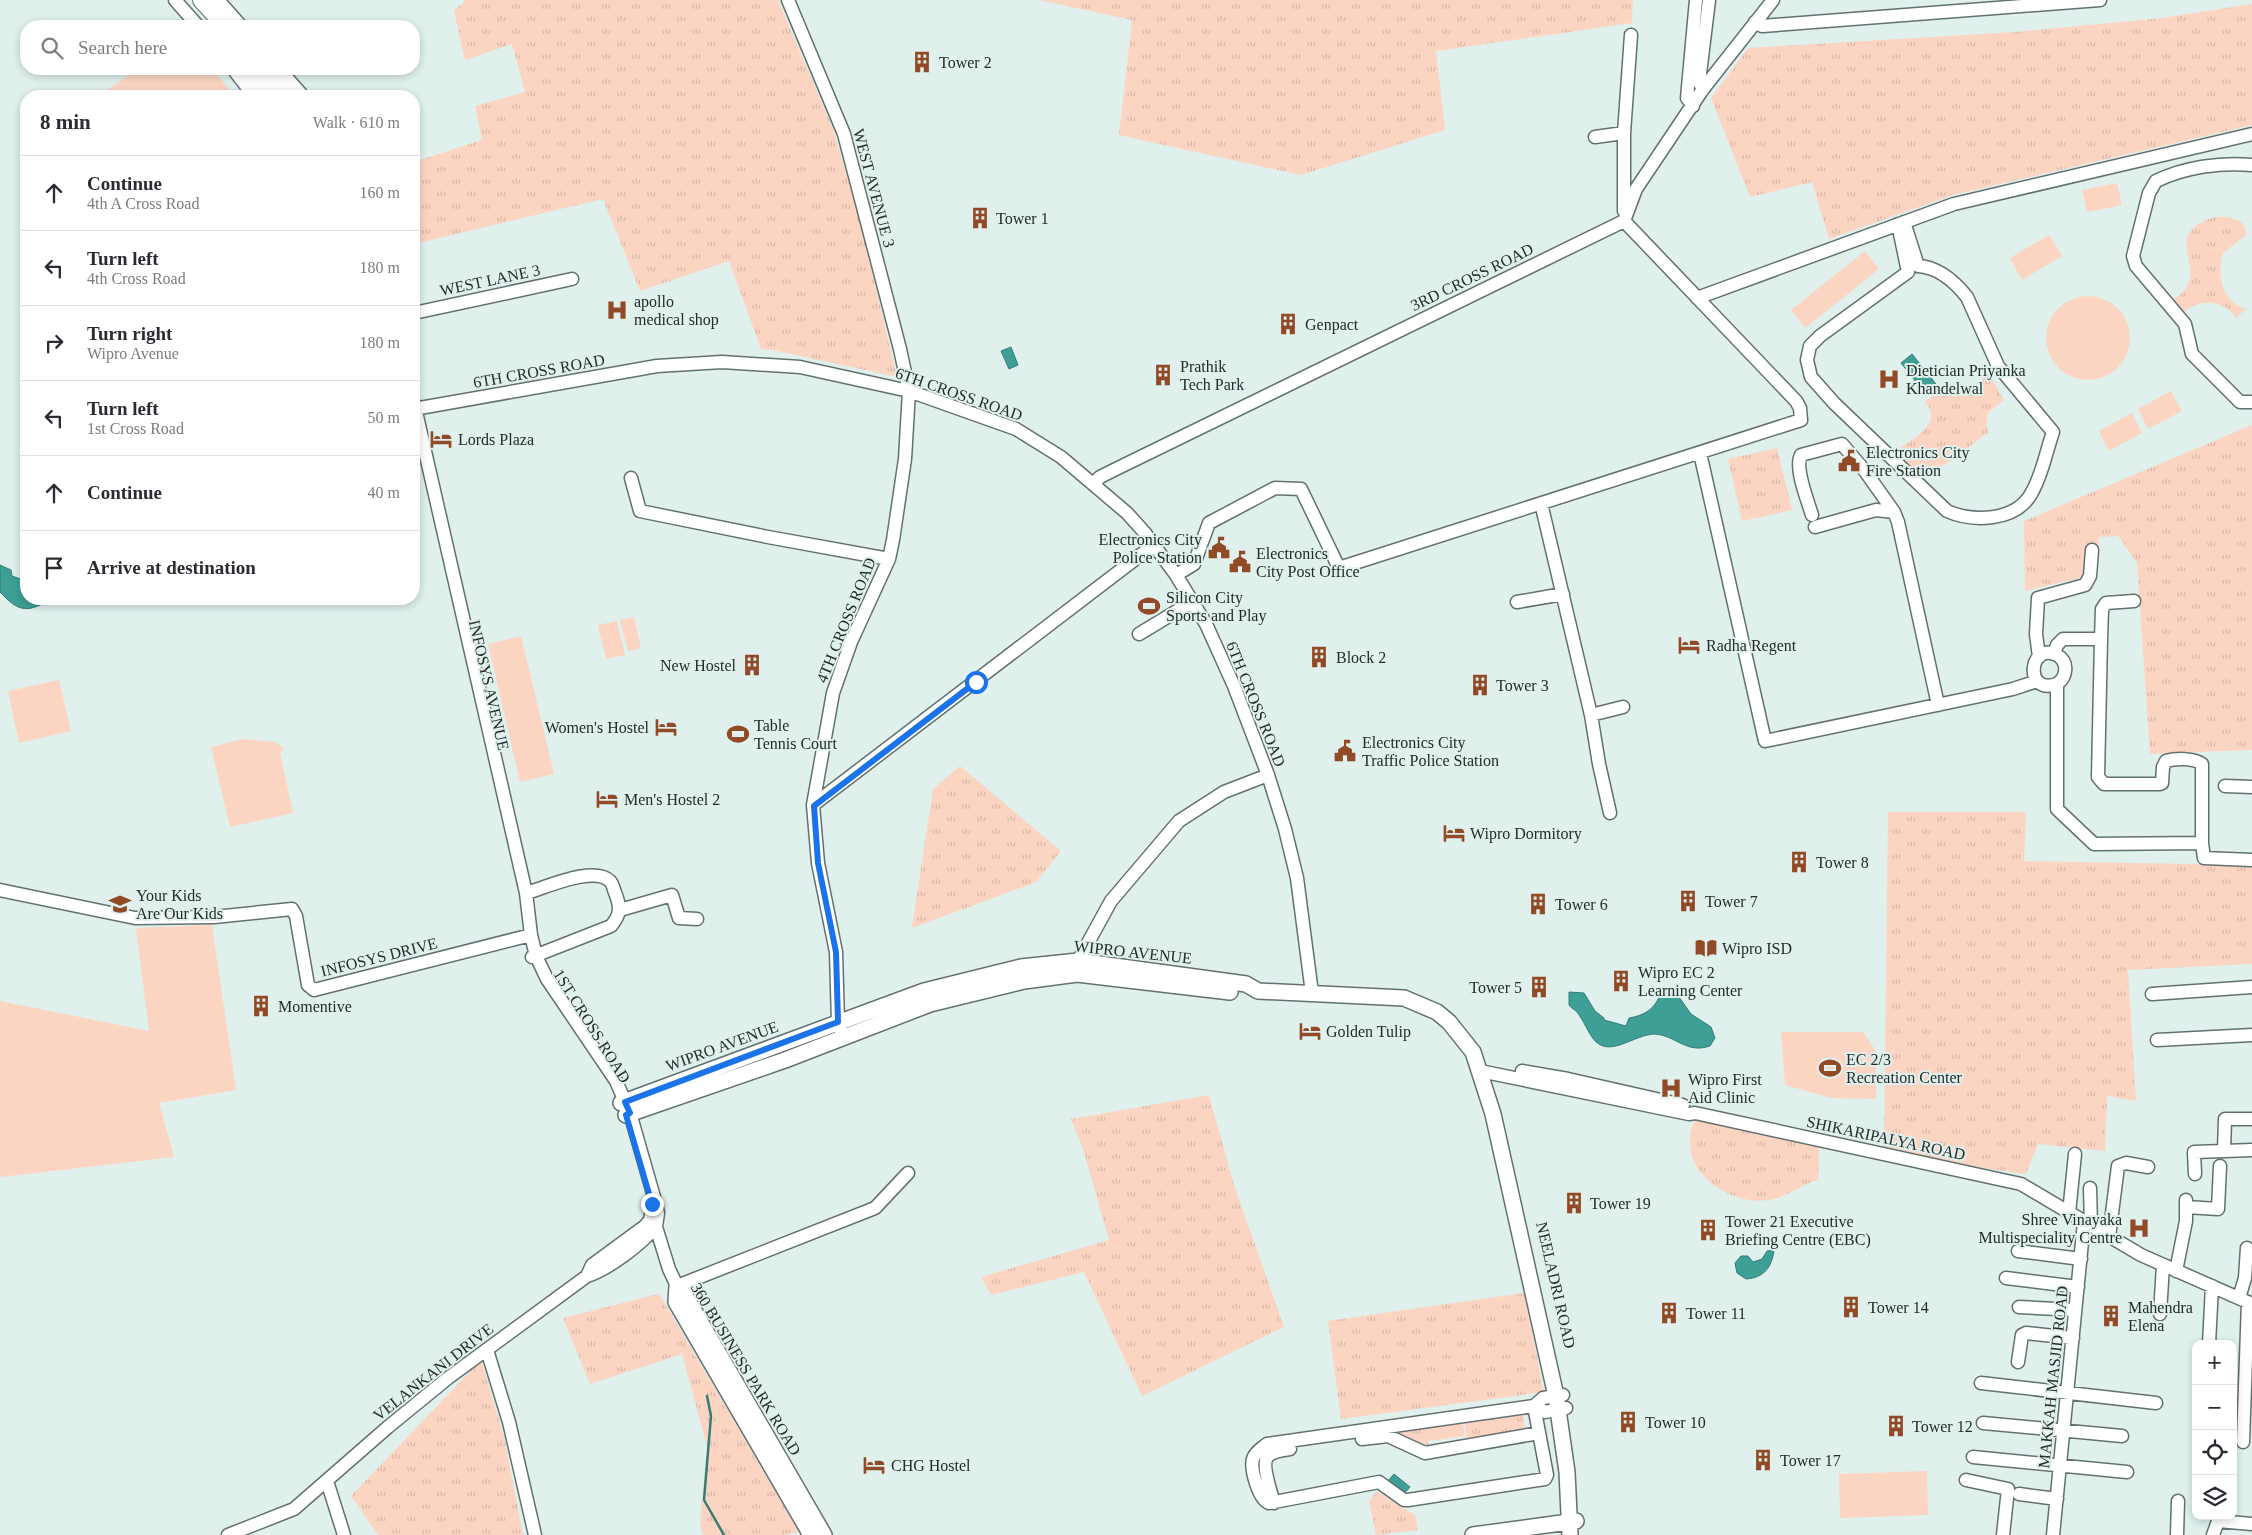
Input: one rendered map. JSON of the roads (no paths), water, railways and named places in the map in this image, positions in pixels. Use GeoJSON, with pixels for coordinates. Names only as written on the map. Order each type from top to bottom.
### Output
{"type":"FeatureCollection","features":[{"type":"Feature","properties":{"kind":"highway"},"geometry":{"type":"LineString","coordinates":[[188,0],[206,20]]}},
{"type":"Feature","properties":{"kind":"highway"},"geometry":{"type":"LineString","coordinates":[[202,0],[220,20]]}},
{"type":"Feature","properties":{"kind":"highway"},"geometry":{"type":"LineString","coordinates":[[253,75],[263,90]]}},
{"type":"Feature","properties":{"kind":"highway"},"geometry":{"type":"LineString","coordinates":[[257,75],[277,90]]}},
{"type":"Feature","properties":{"kind":"main road","name":"WIPRO AVENUE"},"geometry":{"type":"LineString","coordinates":[[625,1108],[838,1022],[924,990],[1021,966],[1077,968],[1246,984],[1258,990]]}},
{"type":"Feature","properties":{"kind":"main road","name":"WIPRO AVENUE"},"geometry":{"type":"LineString","coordinates":[[625,1108],[843,1038],[930,1004],[1077,968],[1243,994],[1258,990],[1404,998],[1437,1012],[1448,1022],[1483,1069]]}},
{"type":"Feature","properties":{"kind":"main road","name":"NEELADRI ROAD"},"geometry":{"type":"LineString","coordinates":[[1483,1069],[1561,1402],[1573,1528]]}},
{"type":"Feature","properties":{"kind":"main road","name":"360 BUSINESS PARK ROAD"},"geometry":{"type":"LineString","coordinates":[[677,1286],[676,1302],[811,1535]]}},
{"type":"Feature","properties":{"kind":"main road","name":"360 BUSINESS PARK ROAD"},"geometry":{"type":"LineString","coordinates":[[677,1286],[694,1311],[824,1535]]}},
{"type":"Feature","properties":{"kind":"main road"},"geometry":{"type":"LineString","coordinates":[[1473,1535],[1573,1528]]}},
{"type":"Feature","properties":{"kind":"street"},"geometry":{"type":"LineString","coordinates":[[175,0],[193,20]]}},
{"type":"Feature","properties":{"kind":"street"},"geometry":{"type":"LineString","coordinates":[[218,0],[236,20]]}},
{"type":"Feature","properties":{"kind":"street","name":"WEST AVENUE 3"},"geometry":{"type":"LineString","coordinates":[[788,0],[844,134],[909,391]]}},
{"type":"Feature","properties":{"kind":"street"},"geometry":{"type":"LineString","coordinates":[[1696,0],[1697,55],[1700,82],[1703,89]]}},
{"type":"Feature","properties":{"kind":"street"},"geometry":{"type":"LineString","coordinates":[[1693,106],[1687,98],[1709,0]]}},
{"type":"Feature","properties":{"kind":"street"},"geometry":{"type":"LineString","coordinates":[[1624,221],[1636,189],[1703,89],[1773,0]]}},
{"type":"Feature","properties":{"kind":"street"},"geometry":{"type":"LineString","coordinates":[[1755,22],[1762,26],[2100,0]]}},
{"type":"Feature","properties":{"kind":"street"},"geometry":{"type":"LineString","coordinates":[[1176,575],[1194,564],[1209,523],[1275,488],[1301,489],[1339,568],[1801,420],[1800,408],[1796,401],[1624,221],[1624,133],[1631,35]]}},
{"type":"Feature","properties":{"kind":"street"},"geometry":{"type":"LineString","coordinates":[[250,75],[253,90]]}},
{"type":"Feature","properties":{"kind":"street"},"geometry":{"type":"LineString","coordinates":[[284,75],[298,90]]}},
{"type":"Feature","properties":{"kind":"street"},"geometry":{"type":"LineString","coordinates":[[1595,137],[1624,133]]}},
{"type":"Feature","properties":{"kind":"street"},"geometry":{"type":"LineString","coordinates":[[1697,298],[1954,204],[2252,134]]}},
{"type":"Feature","properties":{"kind":"street"},"geometry":{"type":"LineString","coordinates":[[2197,148],[2202,167]]}},
{"type":"Feature","properties":{"kind":"street"},"geometry":{"type":"LineString","coordinates":[[2252,166],[2232,164],[2202,167],[2156,181],[2149,193],[2133,256],[2136,266],[2185,324],[2192,354],[2240,402],[2252,402]]}},
{"type":"Feature","properties":{"kind":"street","name":"3RD CROSS ROAD"},"geometry":{"type":"LineString","coordinates":[[1094,484],[1100,477],[1118,468],[1624,221]]}},
{"type":"Feature","properties":{"kind":"street"},"geometry":{"type":"LineString","coordinates":[[1901,223],[1918,266],[1925,266],[1941,273],[1962,290],[1967,297],[1998,366],[2054,432],[2032,494],[2020,506],[2004,514],[1971,518],[1947,511],[1834,404],[1811,377],[1808,360],[1810,346],[1820,336],[1908,272],[1901,223]]}},
{"type":"Feature","properties":{"kind":"street","name":"WEST LANE 3"},"geometry":{"type":"LineString","coordinates":[[420,311],[572,279]]}},
{"type":"Feature","properties":{"kind":"street","name":"6TH CROSS ROAD"},"geometry":{"type":"LineString","coordinates":[[420,406],[657,366],[722,362],[800,366],[909,391],[1016,428],[1061,457],[1127,513],[1155,544],[1206,624],[1234,686],[1268,774],[1285,829],[1297,878],[1312,994]]}},
{"type":"Feature","properties":{"kind":"street","name":"4TH CROSS ROAD"},"geometry":{"type":"LineString","coordinates":[[843,1038],[838,1022],[836,952],[818,863],[814,806],[833,693],[851,642],[889,558],[894,540],[905,459],[909,391]]}},
{"type":"Feature","properties":{"kind":"street","name":"INFOSYS AVENUE"},"geometry":{"type":"LineString","coordinates":[[420,439],[431,497],[516,866],[529,935]]}},
{"type":"Feature","properties":{"kind":"street"},"geometry":{"type":"LineString","coordinates":[[1894,512],[1876,510],[1813,521],[1799,468],[1801,455],[1842,444],[1865,470],[1894,512],[1898,522],[1938,705]]}},
{"type":"Feature","properties":{"kind":"street"},"geometry":{"type":"LineString","coordinates":[[1700,453],[1765,741],[2013,689],[2037,680]]}},
{"type":"Feature","properties":{"kind":"street","name":"INFOSYS AVENUE"},"geometry":{"type":"LineString","coordinates":[[420,462],[431,497],[526,893],[529,935]]}},
{"type":"Feature","properties":{"kind":"street"},"geometry":{"type":"LineString","coordinates":[[631,478],[640,511],[768,537],[889,558]]}},
{"type":"Feature","properties":{"kind":"street"},"geometry":{"type":"LineString","coordinates":[[1541,502],[1591,715],[1610,813]]}},
{"type":"Feature","properties":{"kind":"street"},"geometry":{"type":"LineString","coordinates":[[814,806],[1155,544]]}},
{"type":"Feature","properties":{"kind":"street"},"geometry":{"type":"LineString","coordinates":[[2039,657],[2036,634],[2038,598],[2085,585],[2090,576],[2092,550]]}},
{"type":"Feature","properties":{"kind":"street"},"geometry":{"type":"LineString","coordinates":[[1517,602],[1564,594]]}},
{"type":"Feature","properties":{"kind":"street"},"geometry":{"type":"LineString","coordinates":[[2134,600],[2106,603],[2102,613],[2098,778],[2104,784],[2160,784],[2162,783],[2163,767],[2166,761],[2171,759],[2199,762],[2203,767],[2202,843],[2204,858],[2252,860]]}},
{"type":"Feature","properties":{"kind":"street"},"geometry":{"type":"LineString","coordinates":[[1139,634],[1192,602]]}},
{"type":"Feature","properties":{"kind":"street"},"geometry":{"type":"LineString","coordinates":[[2054,654],[2057,645],[2063,639],[2101,639]]}},
{"type":"Feature","properties":{"kind":"street"},"geometry":{"type":"LineString","coordinates":[[2044,654],[2054,654],[2062,660],[2065,671],[2061,681],[2057,684],[2046,686],[2037,680],[2033,665],[2039,657],[2044,654]]}},
{"type":"Feature","properties":{"kind":"street"},"geometry":{"type":"LineString","coordinates":[[2057,684],[2057,809],[2094,844],[2202,843]]}},
{"type":"Feature","properties":{"kind":"street"},"geometry":{"type":"LineString","coordinates":[[1591,715],[1623,707]]}},
{"type":"Feature","properties":{"kind":"street"},"geometry":{"type":"LineString","coordinates":[[1077,968],[1111,901],[1179,821],[1224,792],[1268,774]]}},
{"type":"Feature","properties":{"kind":"street"},"geometry":{"type":"LineString","coordinates":[[2226,786],[2252,788]]}},
{"type":"Feature","properties":{"kind":"street"},"geometry":{"type":"LineString","coordinates":[[526,893],[579,877],[598,874],[610,881],[620,910],[619,916],[611,926],[534,956]]}},
{"type":"Feature","properties":{"kind":"street","name":"INFOSYS DRIVE"},"geometry":{"type":"LineString","coordinates":[[0,890],[135,918],[214,918],[292,909],[296,916],[308,986],[314,990],[529,935]]}},
{"type":"Feature","properties":{"kind":"street"},"geometry":{"type":"LineString","coordinates":[[620,910],[672,895],[679,918],[697,919]]}},
{"type":"Feature","properties":{"kind":"street"},"geometry":{"type":"LineString","coordinates":[[529,935],[534,956],[547,980],[616,1081],[656,1204],[658,1213],[656,1226],[669,1270],[677,1286],[875,1208],[908,1173]]}},
{"type":"Feature","properties":{"kind":"street"},"geometry":{"type":"LineString","coordinates":[[2152,994],[2252,987]]}},
{"type":"Feature","properties":{"kind":"street"},"geometry":{"type":"LineString","coordinates":[[2157,1040],[2252,1035]]}},
{"type":"Feature","properties":{"kind":"street","name":"SHIKARIPALYA ROAD"},"geometry":{"type":"LineString","coordinates":[[1483,1069],[2021,1184],[2141,1256],[2246,1301]]}},
{"type":"Feature","properties":{"kind":"street"},"geometry":{"type":"LineString","coordinates":[[2224,1151],[2225,1119],[2252,1119]]}},
{"type":"Feature","properties":{"kind":"street"},"geometry":{"type":"LineString","coordinates":[[2195,1174],[2194,1152],[2252,1150]]}},
{"type":"Feature","properties":{"kind":"street"},"geometry":{"type":"LineString","coordinates":[[2069,1213],[2075,1154]]}},
{"type":"Feature","properties":{"kind":"street"},"geometry":{"type":"LineString","coordinates":[[587,1276],[592,1265],[640,1231],[650,1220],[652,1204],[643,1161]]}},
{"type":"Feature","properties":{"kind":"street"},"geometry":{"type":"LineString","coordinates":[[2109,1237],[2118,1166],[2126,1163],[2148,1167]]}},
{"type":"Feature","properties":{"kind":"street"},"geometry":{"type":"LineString","coordinates":[[2176,1271],[2186,1221],[2186,1204],[2218,1209],[2220,1166]]}},
{"type":"Feature","properties":{"kind":"street","name":"MAKKAH MASJID ROAD"},"geometry":{"type":"LineString","coordinates":[[2053,1535],[2081,1259],[2088,1224],[2090,1188]]}},
{"type":"Feature","properties":{"kind":"street","name":"VELANKANI DRIVE"},"geometry":{"type":"LineString","coordinates":[[235,1534],[294,1509],[388,1427],[448,1378],[587,1276],[597,1273],[645,1238],[656,1226]]}},
{"type":"Feature","properties":{"kind":"street"},"geometry":{"type":"LineString","coordinates":[[645,1238],[653,1238],[663,1250]]}},
{"type":"Feature","properties":{"kind":"street"},"geometry":{"type":"LineString","coordinates":[[2247,1248],[2245,1278],[2248,1439]]}},
{"type":"Feature","properties":{"kind":"street"},"geometry":{"type":"LineString","coordinates":[[2018,1252],[2081,1259]]}},
{"type":"Feature","properties":{"kind":"street"},"geometry":{"type":"LineString","coordinates":[[2160,1314],[2163,1265]]}},
{"type":"Feature","properties":{"kind":"street"},"geometry":{"type":"LineString","coordinates":[[2006,1278],[2078,1287]]}},
{"type":"Feature","properties":{"kind":"street"},"geometry":{"type":"LineString","coordinates":[[2209,1340],[2212,1286]]}},
{"type":"Feature","properties":{"kind":"street"},"geometry":{"type":"LineString","coordinates":[[2019,1307],[2076,1310]]}},
{"type":"Feature","properties":{"kind":"street"},"geometry":{"type":"LineString","coordinates":[[2018,1362],[2022,1335],[2026,1333],[2073,1338]]}},
{"type":"Feature","properties":{"kind":"street"},"geometry":{"type":"LineString","coordinates":[[487,1350],[510,1422],[535,1535]]}},
{"type":"Feature","properties":{"kind":"street"},"geometry":{"type":"LineString","coordinates":[[1981,1383],[2156,1403]]}},
{"type":"Feature","properties":{"kind":"street"},"geometry":{"type":"LineString","coordinates":[[1534,1406],[1547,1475],[1545,1480],[1408,1500],[1404,1500],[1383,1484],[1374,1482],[1274,1503],[1264,1502],[1260,1495],[1252,1466],[1259,1450],[1267,1444],[1534,1406],[1545,1412],[1561,1402]]}},
{"type":"Feature","properties":{"kind":"street"},"geometry":{"type":"LineString","coordinates":[[1982,1423],[2122,1436]]}},
{"type":"Feature","properties":{"kind":"street"},"geometry":{"type":"LineString","coordinates":[[1274,1503],[1265,1463],[1268,1456],[1276,1451],[1388,1436],[1425,1453],[1539,1433]]}},
{"type":"Feature","properties":{"kind":"street"},"geometry":{"type":"LineString","coordinates":[[1973,1456],[2127,1472]]}},
{"type":"Feature","properties":{"kind":"street"},"geometry":{"type":"LineString","coordinates":[[1966,1480],[2008,1489],[2003,1535]]}},
{"type":"Feature","properties":{"kind":"street"},"geometry":{"type":"LineString","coordinates":[[327,1481],[344,1535]]}},
{"type":"Feature","properties":{"kind":"street"},"geometry":{"type":"LineString","coordinates":[[2018,1494],[2057,1499]]}},
{"type":"Feature","properties":{"kind":"street"},"geometry":{"type":"LineString","coordinates":[[2176,1535],[2178,1501]]}},
{"type":"Feature","properties":{"kind":"street"},"geometry":{"type":"LineString","coordinates":[[2213,1535],[2218,1521],[2252,1524]]}},
{"type":"Feature","properties":{"kind":"water"},"geometry":{"type":"Polygon","coordinates":[[[1011,347],[1018,365],[1009,369],[1001,351],[1011,347]]]}},
{"type":"Feature","properties":{"kind":"water"},"geometry":{"type":"Polygon","coordinates":[[[1912,354],[1936,384],[1925,393],[1901,363],[1912,354]]]}},
{"type":"Feature","properties":{"kind":"water"},"geometry":{"type":"Polygon","coordinates":[[[0,565],[11,570],[12,576],[20,579],[20,605],[40,605],[27,609],[22,608],[11,603],[0,592],[0,565]]]}},
{"type":"Feature","properties":{"kind":"water"},"geometry":{"type":"Polygon","coordinates":[[[1662,989],[1674,990],[1691,1014],[1711,1027],[1715,1038],[1710,1046],[1694,1048],[1663,1035],[1651,1034],[1606,1047],[1594,1040],[1577,1012],[1569,1005],[1569,992],[1584,993],[1595,1011],[1604,1020],[1626,1026],[1629,1018],[1641,1015],[1654,1005],[1662,989]]]}},
{"type":"Feature","properties":{"kind":"water"},"geometry":{"type":"Polygon","coordinates":[[[1774,1250],[1769,1266],[1762,1274],[1746,1279],[1737,1273],[1735,1263],[1741,1256],[1748,1256],[1753,1262],[1762,1259],[1767,1251],[1774,1250]]]}},
{"type":"Feature","properties":{"kind":"water"},"geometry":{"type":"Polygon","coordinates":[[[1394,1474],[1410,1487],[1403,1495],[1387,1482],[1394,1474]]]}},
{"type":"Feature","properties":{"kind":"waterway"},"geometry":{"type":"LineString","coordinates":[[707,1396],[711,1416],[704,1500],[724,1535]]}},
{"type":"Feature","properties":{"kind":"place","name":"Tower 2"},"geometry":{"type":"Point","coordinates":[922,62]}},
{"type":"Feature","properties":{"kind":"place","name":"Tower 1"},"geometry":{"type":"Point","coordinates":[980,218]}},
{"type":"Feature","properties":{"kind":"place","name":"apollo medical shop"},"geometry":{"type":"Point","coordinates":[617,310]}},
{"type":"Feature","properties":{"kind":"place","name":"Genpact"},"geometry":{"type":"Point","coordinates":[1288,324]}},
{"type":"Feature","properties":{"kind":"place","name":"Prathik Tech Park"},"geometry":{"type":"Point","coordinates":[1163,375]}},
{"type":"Feature","properties":{"kind":"place","name":"Dietician Priyanka Khandelwal"},"geometry":{"type":"Point","coordinates":[1889,379]}},
{"type":"Feature","properties":{"kind":"place","name":"Lords Plaza"},"geometry":{"type":"Point","coordinates":[441,439]}},
{"type":"Feature","properties":{"kind":"place","name":"Electronics City Fire Station"},"geometry":{"type":"Point","coordinates":[1849,461]}},
{"type":"Feature","properties":{"kind":"place","name":"Electronics City Police Station"},"geometry":{"type":"Point","coordinates":[1219,548]}},
{"type":"Feature","properties":{"kind":"place","name":"Electronics City Post Office"},"geometry":{"type":"Point","coordinates":[1240,562]}},
{"type":"Feature","properties":{"kind":"place","name":"Silicon City Sports and Play"},"geometry":{"type":"Point","coordinates":[1149,606]}},
{"type":"Feature","properties":{"kind":"place","name":"Radha Regent"},"geometry":{"type":"Point","coordinates":[1689,645]}},
{"type":"Feature","properties":{"kind":"place","name":"Block 2"},"geometry":{"type":"Point","coordinates":[1319,657]}},
{"type":"Feature","properties":{"kind":"place","name":"New Hostel"},"geometry":{"type":"Point","coordinates":[752,665]}},
{"type":"Feature","properties":{"kind":"place","name":"Tower 3"},"geometry":{"type":"Point","coordinates":[1480,685]}},
{"type":"Feature","properties":{"kind":"place","name":"Women's Hostel"},"geometry":{"type":"Point","coordinates":[666,727]}},
{"type":"Feature","properties":{"kind":"place","name":"Table Tennis Court"},"geometry":{"type":"Point","coordinates":[738,734]}},
{"type":"Feature","properties":{"kind":"place","name":"Electronics City Traffic Police Station"},"geometry":{"type":"Point","coordinates":[1345,751]}},
{"type":"Feature","properties":{"kind":"place","name":"Men's Hostel 2"},"geometry":{"type":"Point","coordinates":[607,799]}},
{"type":"Feature","properties":{"kind":"place","name":"Wipro Dormitory"},"geometry":{"type":"Point","coordinates":[1454,833]}},
{"type":"Feature","properties":{"kind":"place","name":"Tower 8"},"geometry":{"type":"Point","coordinates":[1799,862]}},
{"type":"Feature","properties":{"kind":"place","name":"Tower 7"},"geometry":{"type":"Point","coordinates":[1688,901]}},
{"type":"Feature","properties":{"kind":"place","name":"Your Kids Are Our Kids"},"geometry":{"type":"Point","coordinates":[120,904]}},
{"type":"Feature","properties":{"kind":"place","name":"Tower 6"},"geometry":{"type":"Point","coordinates":[1538,904]}},
{"type":"Feature","properties":{"kind":"place","name":"Wipro ISD"},"geometry":{"type":"Point","coordinates":[1706,948]}},
{"type":"Feature","properties":{"kind":"place","name":"Wipro EC 2 Learning Center"},"geometry":{"type":"Point","coordinates":[1621,981]}},
{"type":"Feature","properties":{"kind":"place","name":"Tower 5"},"geometry":{"type":"Point","coordinates":[1539,987]}},
{"type":"Feature","properties":{"kind":"place","name":"Momentive"},"geometry":{"type":"Point","coordinates":[261,1006]}},
{"type":"Feature","properties":{"kind":"place","name":"Golden Tulip"},"geometry":{"type":"Point","coordinates":[1310,1031]}},
{"type":"Feature","properties":{"kind":"place","name":"EC 2/3 Recreation Center"},"geometry":{"type":"Point","coordinates":[1830,1068]}},
{"type":"Feature","properties":{"kind":"place","name":"Wipro First Aid Clinic"},"geometry":{"type":"Point","coordinates":[1671,1088]}},
{"type":"Feature","properties":{"kind":"place","name":"Tower 19"},"geometry":{"type":"Point","coordinates":[1574,1203]}},
{"type":"Feature","properties":{"kind":"place","name":"Shree Vinayaka Multispeciality Centre"},"geometry":{"type":"Point","coordinates":[2139,1228]}},
{"type":"Feature","properties":{"kind":"place","name":"Tower 21 Executive Briefing Centre (EBC)"},"geometry":{"type":"Point","coordinates":[1708,1230]}},
{"type":"Feature","properties":{"kind":"place","name":"Tower 14"},"geometry":{"type":"Point","coordinates":[1851,1307]}},
{"type":"Feature","properties":{"kind":"place","name":"Tower 11"},"geometry":{"type":"Point","coordinates":[1669,1313]}},
{"type":"Feature","properties":{"kind":"place","name":"Mahendra Elena"},"geometry":{"type":"Point","coordinates":[2111,1316]}},
{"type":"Feature","properties":{"kind":"place","name":"Tower 10"},"geometry":{"type":"Point","coordinates":[1628,1422]}},
{"type":"Feature","properties":{"kind":"place","name":"Tower 12"},"geometry":{"type":"Point","coordinates":[1896,1426]}},
{"type":"Feature","properties":{"kind":"place","name":"Tower 17"},"geometry":{"type":"Point","coordinates":[1763,1460]}},
{"type":"Feature","properties":{"kind":"place","name":"CHG Hostel"},"geometry":{"type":"Point","coordinates":[874,1465]}}]}
